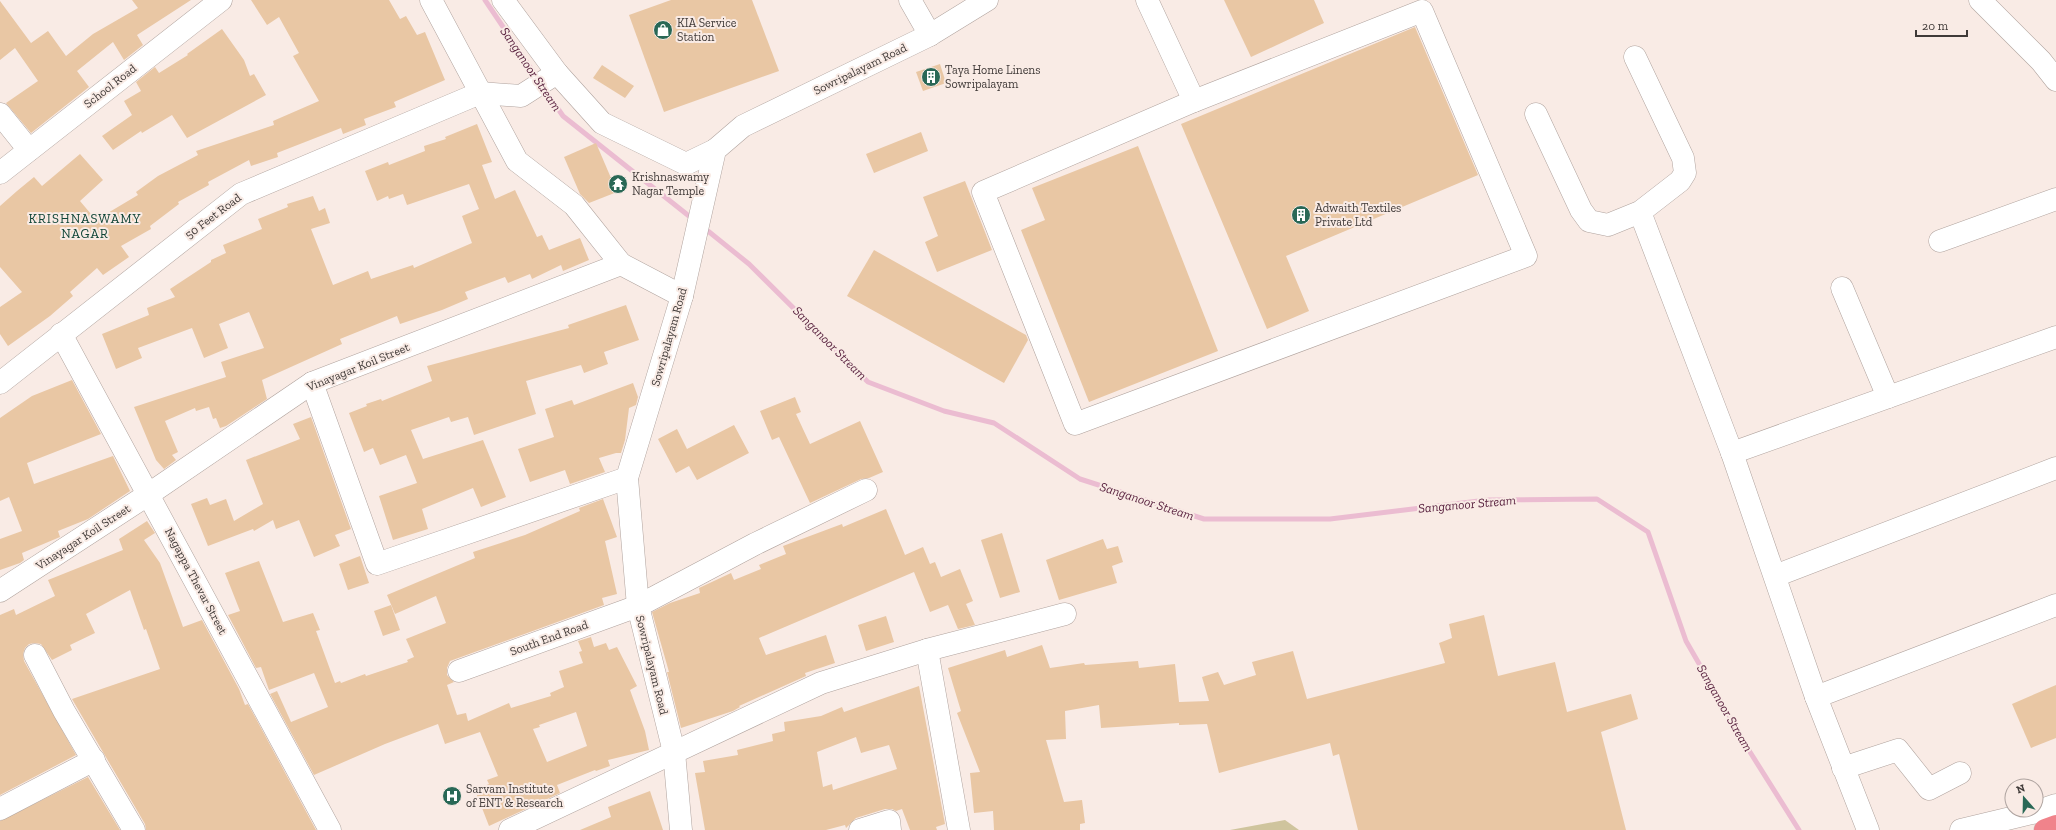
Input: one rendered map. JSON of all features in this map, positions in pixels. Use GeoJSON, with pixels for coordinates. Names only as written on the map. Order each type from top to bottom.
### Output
{"type":"FeatureCollection","features":[{"type":"Feature","properties":{"kind":"highway"},"geometry":{"type":"LineString","coordinates":[[2045,830],[2056,826]]}},
{"type":"Feature","properties":{"kind":"street","name":"School Road"},"geometry":{"type":"LineString","coordinates":[[0,173],[221,0]]}},
{"type":"Feature","properties":{"kind":"street"},"geometry":{"type":"LineString","coordinates":[[431,0],[517,161],[574,205],[621,264],[682,296]]}},
{"type":"Feature","properties":{"kind":"street"},"geometry":{"type":"LineString","coordinates":[[503,0],[557,73],[602,123],[686,164],[715,150]]}},
{"type":"Feature","properties":{"kind":"street"},"geometry":{"type":"LineString","coordinates":[[910,0],[930,35]]}},
{"type":"Feature","properties":{"kind":"street","name":"Sowripalayam Road"},"geometry":{"type":"LineString","coordinates":[[681,830],[674,752],[638,606],[627,478],[682,296],[715,150],[743,126],[930,35],[987,0]]}},
{"type":"Feature","properties":{"kind":"street"},"geometry":{"type":"LineString","coordinates":[[1147,0],[1194,101]]}},
{"type":"Feature","properties":{"kind":"street"},"geometry":{"type":"LineString","coordinates":[[1980,0],[2041,61],[2056,80]]}},
{"type":"Feature","properties":{"kind":"street"},"geometry":{"type":"LineString","coordinates":[[1422,11],[1526,256],[1075,424],[984,192],[1194,101],[1422,11]]}},
{"type":"Feature","properties":{"kind":"street"},"geometry":{"type":"LineString","coordinates":[[1536,114],[1581,210],[1589,221],[1608,225],[1640,212],[1680,181],[1685,173],[1683,158],[1635,57]]}},
{"type":"Feature","properties":{"kind":"street"},"geometry":{"type":"LineString","coordinates":[[480,93],[521,96],[557,73]]}},
{"type":"Feature","properties":{"kind":"street","name":"50 Feet Road"},"geometry":{"type":"LineString","coordinates":[[0,383],[60,334],[241,194],[480,93]]}},
{"type":"Feature","properties":{"kind":"street"},"geometry":{"type":"LineString","coordinates":[[0,114],[29,150]]}},
{"type":"Feature","properties":{"kind":"street"},"geometry":{"type":"LineString","coordinates":[[1940,241],[2056,199]]}},
{"type":"Feature","properties":{"kind":"street"},"geometry":{"type":"LineString","coordinates":[[1640,212],[1732,453],[1816,697],[1868,830]]}},
{"type":"Feature","properties":{"kind":"street","name":"Vinayagar Koil Street"},"geometry":{"type":"LineString","coordinates":[[0,591],[149,494],[312,383],[621,264]]}},
{"type":"Feature","properties":{"kind":"street"},"geometry":{"type":"LineString","coordinates":[[1842,288],[1888,397]]}},
{"type":"Feature","properties":{"kind":"street","name":"Nagappa Thevar Street"},"geometry":{"type":"LineString","coordinates":[[60,334],[149,494],[330,830]]}},
{"type":"Feature","properties":{"kind":"street"},"geometry":{"type":"LineString","coordinates":[[1732,453],[2056,337]]}},
{"type":"Feature","properties":{"kind":"street"},"geometry":{"type":"LineString","coordinates":[[312,383],[377,564],[627,478]]}},
{"type":"Feature","properties":{"kind":"street"},"geometry":{"type":"LineString","coordinates":[[1775,576],[2056,468]]}},
{"type":"Feature","properties":{"kind":"street","name":"South End Road"},"geometry":{"type":"LineString","coordinates":[[460,671],[638,606],[755,544],[866,490]]}},
{"type":"Feature","properties":{"kind":"street"},"geometry":{"type":"LineString","coordinates":[[1816,697],[2056,605]]}},
{"type":"Feature","properties":{"kind":"street"},"geometry":{"type":"LineString","coordinates":[[510,830],[821,683],[927,650],[1065,614]]}},
{"type":"Feature","properties":{"kind":"street"},"geometry":{"type":"LineString","coordinates":[[927,650],[959,830]]}},
{"type":"Feature","properties":{"kind":"street"},"geometry":{"type":"LineString","coordinates":[[35,655],[64,711],[134,830]]}},
{"type":"Feature","properties":{"kind":"street"},"geometry":{"type":"LineString","coordinates":[[1843,768],[1898,750],[1929,789],[1960,773]]}},
{"type":"Feature","properties":{"kind":"street"},"geometry":{"type":"LineString","coordinates":[[0,809],[94,760]]}},
{"type":"Feature","properties":{"kind":"street"},"geometry":{"type":"LineString","coordinates":[[1961,830],[2032,813],[2056,804]]}},
{"type":"Feature","properties":{"kind":"street"},"geometry":{"type":"LineString","coordinates":[[860,830],[889,821],[890,830]]}},
{"type":"Feature","properties":{"kind":"shaded area"},"geometry":{"type":"Polygon","coordinates":[[[1285,820],[1299,830],[1230,830],[1285,820]]]}},
{"type":"Feature","properties":{"kind":"building"},"geometry":{"type":"Polygon","coordinates":[[[132,0],[191,0],[137,35],[143,45],[124,60],[113,42],[77,71],[89,87],[31,133],[6,103],[38,81],[15,48],[0,60],[0,1],[31,43],[48,31],[66,56],[93,34],[138,8],[132,0]]]}},
{"type":"Feature","properties":{"kind":"building"},"geometry":{"type":"Polygon","coordinates":[[[251,0],[389,0],[400,19],[406,16],[417,35],[425,32],[445,80],[394,102],[396,107],[364,119],[366,125],[343,134],[341,128],[277,153],[278,157],[251,166],[249,160],[208,182],[209,185],[178,202],[179,204],[150,226],[151,229],[121,246],[129,257],[103,275],[97,268],[70,292],[73,296],[50,316],[8,346],[0,334],[0,307],[22,292],[0,267],[0,206],[34,177],[42,186],[80,154],[103,180],[80,201],[96,220],[138,195],[136,192],[158,176],[198,155],[196,151],[274,125],[273,121],[319,101],[293,56],[299,53],[279,17],[267,25],[251,0]]]}},
{"type":"Feature","properties":{"kind":"building"},"geometry":{"type":"Polygon","coordinates":[[[671,0],[752,0],[779,71],[664,112],[629,15],[671,0]]]}},
{"type":"Feature","properties":{"kind":"building"},"geometry":{"type":"Polygon","coordinates":[[[1224,0],[1314,0],[1324,23],[1251,57],[1224,0]]]}},
{"type":"Feature","properties":{"kind":"building","name":"Adwaith Textiles Private Ltd"},"geometry":{"type":"Polygon","coordinates":[[[1415,27],[1478,175],[1286,256],[1309,311],[1267,329],[1181,124],[1415,27]]]}},
{"type":"Feature","properties":{"kind":"building"},"geometry":{"type":"Polygon","coordinates":[[[222,29],[244,60],[250,76],[254,74],[266,95],[187,138],[172,115],[142,133],[141,131],[113,150],[102,136],[132,115],[124,101],[141,91],[136,82],[155,67],[159,73],[188,55],[187,54],[222,29]]]}},
{"type":"Feature","properties":{"kind":"building","name":"Taya Home Linens Sowripalayam"},"geometry":{"type":"Polygon","coordinates":[[[940,64],[946,83],[923,91],[916,72],[940,64]]]}},
{"type":"Feature","properties":{"kind":"building"},"geometry":{"type":"Polygon","coordinates":[[[602,65],[634,86],[625,98],[593,78],[602,65]]]}},
{"type":"Feature","properties":{"kind":"building"},"geometry":{"type":"Polygon","coordinates":[[[477,124],[492,162],[482,165],[495,199],[515,190],[537,237],[542,235],[549,250],[580,238],[589,260],[563,271],[561,265],[532,279],[530,274],[508,283],[505,277],[465,292],[468,299],[442,310],[400,324],[397,316],[340,339],[342,344],[262,380],[267,399],[226,426],[220,428],[216,418],[213,419],[209,407],[196,411],[195,408],[165,421],[178,452],[172,455],[176,460],[164,469],[156,460],[134,407],[226,377],[221,362],[264,348],[249,312],[219,324],[228,348],[204,358],[192,328],[138,348],[142,358],[116,369],[102,334],[149,315],[147,308],[175,297],[170,289],[211,262],[211,260],[226,253],[223,245],[262,229],[258,219],[288,207],[287,204],[313,196],[319,211],[325,208],[330,223],[311,229],[333,285],[368,271],[371,279],[413,265],[414,268],[472,243],[462,216],[479,209],[469,184],[407,205],[403,194],[389,199],[388,196],[377,201],[365,171],[388,162],[389,165],[425,151],[424,146],[446,139],[445,137],[477,124]]]}},
{"type":"Feature","properties":{"kind":"building"},"geometry":{"type":"Polygon","coordinates":[[[921,132],[928,151],[874,173],[866,154],[921,132]]]}},
{"type":"Feature","properties":{"kind":"building"},"geometry":{"type":"Polygon","coordinates":[[[596,143],[617,192],[589,203],[580,194],[564,157],[596,143]]]}},
{"type":"Feature","properties":{"kind":"building"},"geometry":{"type":"Polygon","coordinates":[[[1138,146],[1218,351],[1089,402],[1021,230],[1045,220],[1032,188],[1138,146]]]}},
{"type":"Feature","properties":{"kind":"building"},"geometry":{"type":"Polygon","coordinates":[[[965,181],[992,250],[937,272],[925,242],[938,236],[923,197],[965,181]]]}},
{"type":"Feature","properties":{"kind":"building"},"geometry":{"type":"Polygon","coordinates":[[[874,250],[1026,335],[1028,340],[1004,383],[847,296],[874,250]]]}},
{"type":"Feature","properties":{"kind":"building"},"geometry":{"type":"Polygon","coordinates":[[[626,305],[639,340],[604,352],[608,364],[584,373],[581,365],[526,381],[536,414],[474,435],[468,417],[451,422],[449,417],[411,430],[423,459],[483,440],[506,497],[481,507],[473,488],[422,509],[428,529],[393,540],[379,496],[417,483],[406,455],[380,465],[373,448],[364,452],[349,413],[367,406],[366,404],[381,399],[382,401],[432,381],[427,366],[569,328],[568,325],[626,305]]]}},
{"type":"Feature","properties":{"kind":"building"},"geometry":{"type":"Polygon","coordinates":[[[72,380],[101,434],[27,463],[34,484],[113,456],[130,491],[88,519],[58,531],[60,537],[22,553],[24,560],[20,563],[0,570],[0,539],[22,531],[9,497],[0,501],[0,418],[32,396],[72,380]]]}},
{"type":"Feature","properties":{"kind":"building"},"geometry":{"type":"Polygon","coordinates":[[[633,383],[638,397],[636,405],[629,408],[625,440],[621,453],[599,458],[605,472],[570,484],[565,470],[530,482],[518,449],[554,437],[545,409],[572,400],[574,405],[633,383]]]}},
{"type":"Feature","properties":{"kind":"building"},"geometry":{"type":"Polygon","coordinates":[[[795,397],[801,412],[796,414],[810,444],[860,421],[883,472],[869,478],[861,479],[810,503],[779,437],[772,440],[760,411],[795,397]]]}},
{"type":"Feature","properties":{"kind":"building"},"geometry":{"type":"Polygon","coordinates":[[[311,417],[351,529],[335,535],[340,546],[314,557],[299,520],[276,529],[273,520],[254,531],[253,529],[208,546],[191,504],[207,498],[210,505],[226,499],[234,521],[263,504],[246,460],[300,439],[293,424],[311,417]]]}},
{"type":"Feature","properties":{"kind":"building"},"geometry":{"type":"Polygon","coordinates":[[[734,425],[749,453],[697,480],[689,466],[676,473],[658,439],[677,429],[687,449],[734,425]]]}},
{"type":"Feature","properties":{"kind":"building"},"geometry":{"type":"Polygon","coordinates":[[[603,499],[617,537],[605,541],[617,594],[602,598],[604,605],[450,661],[447,668],[447,675],[454,682],[447,685],[457,715],[466,713],[468,721],[509,703],[511,708],[551,696],[550,693],[564,687],[559,671],[583,663],[579,652],[582,651],[578,641],[591,637],[594,647],[606,643],[609,650],[617,647],[637,686],[630,690],[645,731],[649,750],[608,760],[610,766],[596,771],[595,770],[557,785],[560,793],[489,826],[475,790],[489,784],[487,780],[498,776],[480,732],[445,744],[438,724],[385,744],[314,775],[270,694],[277,691],[291,722],[328,707],[314,673],[269,690],[261,667],[256,668],[228,615],[240,611],[225,573],[259,561],[283,622],[313,613],[320,630],[316,631],[335,683],[340,681],[341,683],[365,674],[366,676],[408,662],[407,660],[414,657],[406,639],[446,623],[436,596],[395,614],[387,595],[475,558],[473,552],[525,535],[580,511],[579,508],[603,499]],[[576,712],[539,725],[540,727],[533,729],[547,762],[587,746],[576,712]]]}},
{"type":"Feature","properties":{"kind":"building"},"geometry":{"type":"Polygon","coordinates":[[[886,509],[905,555],[923,547],[930,564],[935,562],[941,577],[960,569],[973,601],[966,604],[975,625],[958,629],[948,605],[930,612],[914,572],[759,638],[766,655],[826,635],[835,663],[805,673],[806,676],[739,706],[740,707],[733,711],[681,728],[667,672],[669,672],[652,612],[670,603],[700,593],[699,588],[731,573],[734,580],[761,569],[759,565],[786,554],[783,546],[842,524],[843,527],[886,509]]]}},
{"type":"Feature","properties":{"kind":"building"},"geometry":{"type":"Polygon","coordinates":[[[147,521],[155,533],[144,540],[160,563],[183,627],[202,620],[239,689],[245,705],[248,704],[316,830],[146,830],[145,824],[72,699],[160,669],[130,590],[86,614],[95,633],[70,645],[72,650],[52,660],[41,644],[29,644],[25,648],[23,654],[24,661],[76,755],[0,795],[0,615],[14,609],[16,615],[55,596],[48,580],[123,550],[119,539],[147,521]]]}},
{"type":"Feature","properties":{"kind":"building"},"geometry":{"type":"Polygon","coordinates":[[[1002,533],[1020,592],[1000,598],[981,540],[1002,533]]]}},
{"type":"Feature","properties":{"kind":"building"},"geometry":{"type":"Polygon","coordinates":[[[1103,539],[1107,549],[1118,546],[1123,562],[1112,566],[1117,583],[1059,600],[1046,560],[1103,539]]]}},
{"type":"Feature","properties":{"kind":"building"},"geometry":{"type":"Polygon","coordinates":[[[360,556],[369,583],[348,590],[339,564],[360,556]]]}},
{"type":"Feature","properties":{"kind":"building"},"geometry":{"type":"Polygon","coordinates":[[[391,605],[400,630],[383,636],[374,611],[391,605]]]}},
{"type":"Feature","properties":{"kind":"building"},"geometry":{"type":"Polygon","coordinates":[[[1484,615],[1498,676],[1555,662],[1567,712],[1631,694],[1638,719],[1601,732],[1626,830],[1358,830],[1339,754],[1333,756],[1330,743],[1219,773],[1207,724],[1179,725],[1179,723],[1101,728],[1099,705],[1065,711],[1066,739],[1046,740],[1064,802],[1082,800],[1085,823],[1080,824],[1080,830],[994,830],[993,811],[974,813],[970,773],[980,772],[957,713],[961,711],[948,668],[1005,650],[1007,657],[1042,645],[1050,668],[1084,663],[1085,665],[1138,661],[1139,668],[1175,664],[1179,702],[1209,701],[1202,677],[1218,672],[1224,685],[1256,675],[1252,662],[1293,651],[1307,699],[1445,663],[1439,643],[1452,638],[1449,624],[1484,615]]]}},
{"type":"Feature","properties":{"kind":"building"},"geometry":{"type":"Polygon","coordinates":[[[886,616],[894,642],[866,651],[858,625],[886,616]]]}},
{"type":"Feature","properties":{"kind":"building"},"geometry":{"type":"Polygon","coordinates":[[[2056,685],[2056,738],[2031,748],[2012,704],[2056,685]]]}},
{"type":"Feature","properties":{"kind":"building"},"geometry":{"type":"Polygon","coordinates":[[[919,686],[945,824],[936,827],[937,830],[910,830],[902,809],[896,811],[892,809],[885,809],[856,818],[846,828],[845,825],[826,830],[705,830],[695,773],[705,772],[703,761],[738,755],[737,750],[773,741],[772,734],[785,731],[784,722],[821,716],[842,707],[844,712],[919,686]],[[856,737],[817,752],[823,787],[832,784],[833,790],[897,769],[889,745],[861,753],[856,737]]]}},
{"type":"Feature","properties":{"kind":"building"},"geometry":{"type":"Polygon","coordinates":[[[88,777],[120,830],[0,830],[0,821],[88,777]]]}},
{"type":"Feature","properties":{"kind":"building"},"geometry":{"type":"Polygon","coordinates":[[[650,791],[663,830],[580,830],[611,817],[608,807],[650,791]]]}},
{"type":"Feature","properties":{"kind":"waterway","name":"Sanganoor Stream"},"geometry":{"type":"LineString","coordinates":[[485,0],[538,79]]}},
{"type":"Feature","properties":{"kind":"waterway","name":"Sanganoor Stream"},"geometry":{"type":"LineString","coordinates":[[543,87],[563,116],[694,220]]}},
{"type":"Feature","properties":{"kind":"waterway","name":"Sanganoor Stream"},"geometry":{"type":"LineString","coordinates":[[703,227],[749,264],[868,382],[944,411],[994,423],[1080,479],[1204,519],[1330,519],[1487,500],[1597,499],[1648,532],[1686,641],[1750,752],[1799,830]]}},
{"type":"Feature","properties":{"kind":"place","name":"KIA Service Station"},"geometry":{"type":"Point","coordinates":[663,30]}},
{"type":"Feature","properties":{"kind":"place","name":"Taya Home Linens Sowripalayam"},"geometry":{"type":"Point","coordinates":[931,77]}},
{"type":"Feature","properties":{"kind":"place","name":"Krishnaswamy Nagar Temple"},"geometry":{"type":"Point","coordinates":[618,184]}},
{"type":"Feature","properties":{"kind":"place","name":"Adwaith Textiles Private Ltd"},"geometry":{"type":"Point","coordinates":[1301,215]}},
{"type":"Feature","properties":{"kind":"place","name":"Sarvam Institute of ENT & Research"},"geometry":{"type":"Point","coordinates":[452,796]}},
{"type":"Feature","properties":{"kind":"district","name":"KRISHNASWAMY NAGAR"},"geometry":{"type":"Point","coordinates":[85,226]}}]}
